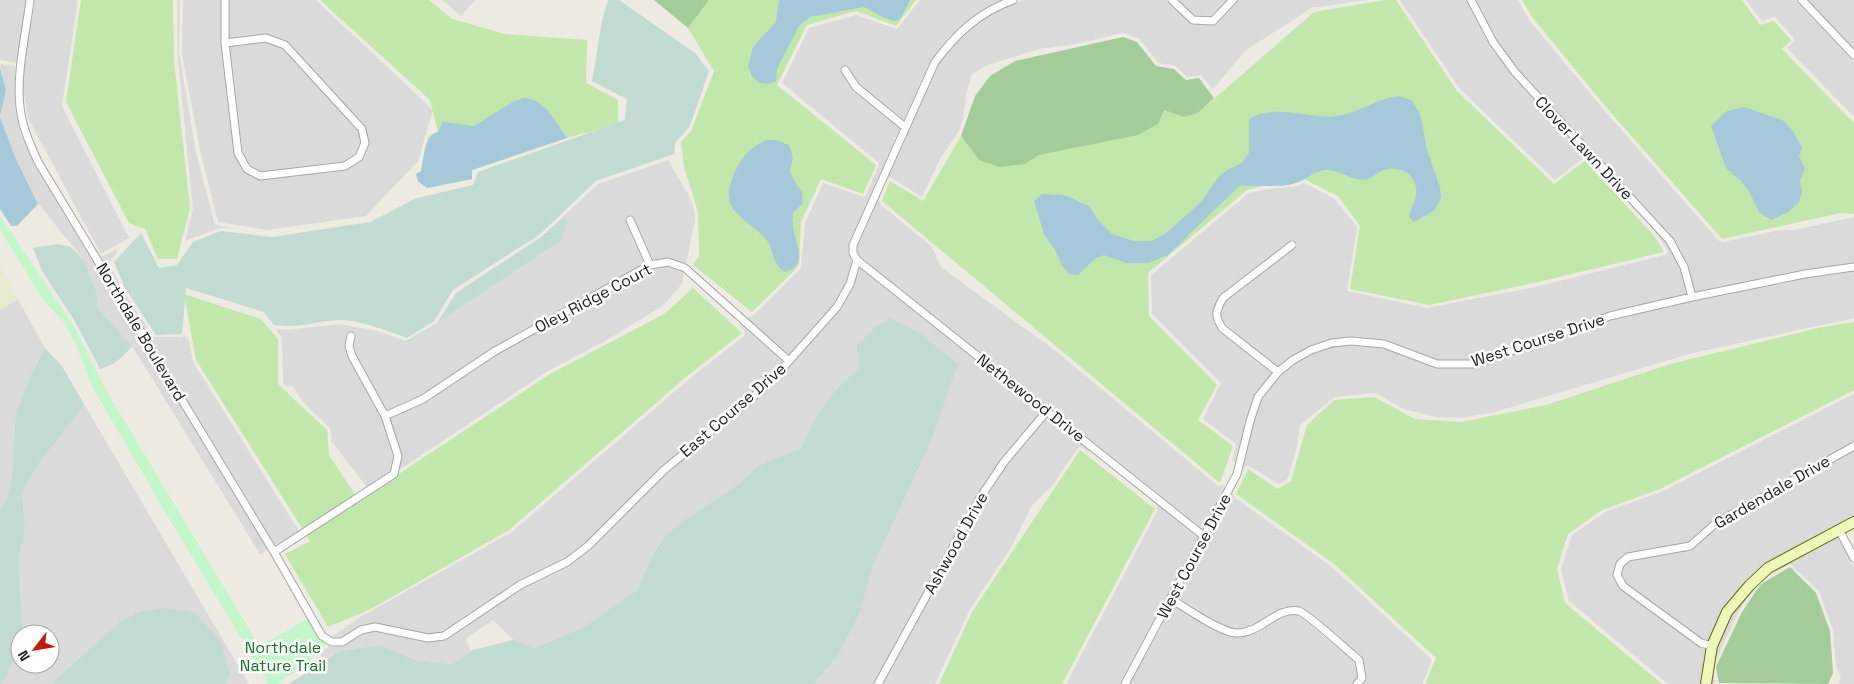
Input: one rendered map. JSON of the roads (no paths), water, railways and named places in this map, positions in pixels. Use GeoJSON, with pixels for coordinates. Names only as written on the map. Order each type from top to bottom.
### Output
{"type":"FeatureCollection","features":[{"type":"Feature","properties":{"kind":"street","name":"Northdale Boulevard"},"geometry":{"type":"LineString","coordinates":[[30,0],[20,79],[20,106],[25,133],[38,162],[274,552],[322,636],[332,642]]}},
{"type":"Feature","properties":{"kind":"street"},"geometry":{"type":"LineString","coordinates":[[225,0],[225,43],[238,154],[247,169],[260,176],[345,166],[359,157],[365,143],[362,129],[285,45],[266,38],[225,43]]}},
{"type":"Feature","properties":{"kind":"street","name":"East Course Drive"},"geometry":{"type":"LineString","coordinates":[[332,642],[342,642],[361,630],[375,627],[428,638],[444,636],[520,585],[566,562],[588,546],[664,470],[759,392],[837,307],[850,284],[857,260],[852,253],[853,245],[935,62],[951,40],[971,22],[997,6],[1013,0]]}},
{"type":"Feature","properties":{"kind":"street"},"geometry":{"type":"LineString","coordinates":[[1172,0],[1193,20],[1213,21],[1233,0]]}},
{"type":"Feature","properties":{"kind":"street","name":"Clover Lawn Drive"},"geometry":{"type":"LineString","coordinates":[[1471,0],[1493,42],[1515,72],[1670,241],[1684,266],[1692,297]]}},
{"type":"Feature","properties":{"kind":"street"},"geometry":{"type":"LineString","coordinates":[[1802,0],[1854,55]]}},
{"type":"Feature","properties":{"kind":"street"},"geometry":{"type":"LineString","coordinates":[[845,70],[856,87],[905,127]]}},
{"type":"Feature","properties":{"kind":"street"},"geometry":{"type":"LineString","coordinates":[[630,220],[650,265]]}},
{"type":"Feature","properties":{"kind":"street"},"geometry":{"type":"LineString","coordinates":[[1278,372],[1222,328],[1217,319],[1217,310],[1223,298],[1292,245]]}},
{"type":"Feature","properties":{"kind":"street","name":"Nethewood Drive"},"geometry":{"type":"LineString","coordinates":[[857,260],[1205,537]]}},
{"type":"Feature","properties":{"kind":"street","name":"Oley Ridge Court"},"geometry":{"type":"LineString","coordinates":[[385,416],[423,400],[495,351],[650,265],[668,262],[685,268],[789,361]]}},
{"type":"Feature","properties":{"kind":"street","name":"West Course Drive"},"geometry":{"type":"LineString","coordinates":[[1125,684],[1237,474],[1250,420],[1258,398],[1278,372],[1293,360],[1311,350],[1332,343],[1351,341],[1384,344],[1437,364],[1474,364],[1610,316],[1804,274],[1854,267]]}},
{"type":"Feature","properties":{"kind":"street"},"geometry":{"type":"LineString","coordinates":[[274,552],[394,474],[398,456],[385,416],[352,356],[351,336]]}},
{"type":"Feature","properties":{"kind":"street","name":"Ashwood Drive"},"geometry":{"type":"LineString","coordinates":[[878,684],[980,498],[1004,462],[1047,411]]}},
{"type":"Feature","properties":{"kind":"street","name":"Gardendale Drive"},"geometry":{"type":"LineString","coordinates":[[1712,646],[1701,643],[1624,586],[1617,575],[1620,564],[1628,557],[1690,546],[1716,523],[1854,446]]}},
{"type":"Feature","properties":{"kind":"street"},"geometry":{"type":"LineString","coordinates":[[1706,684],[1712,646],[1727,612],[1749,586],[1768,568],[1854,522]]}},
{"type":"Feature","properties":{"kind":"street"},"geometry":{"type":"LineString","coordinates":[[1839,530],[1854,558]]}},
{"type":"Feature","properties":{"kind":"street"},"geometry":{"type":"LineString","coordinates":[[1171,599],[1220,628],[1234,633],[1246,633],[1257,629],[1285,610],[1301,611],[1359,660],[1362,678],[1357,684]]}},
{"type":"Feature","properties":{"kind":"park label","name":"Northdale Nature Trail"},"geometry":{"type":"Point","coordinates":[283,656]}}]}
